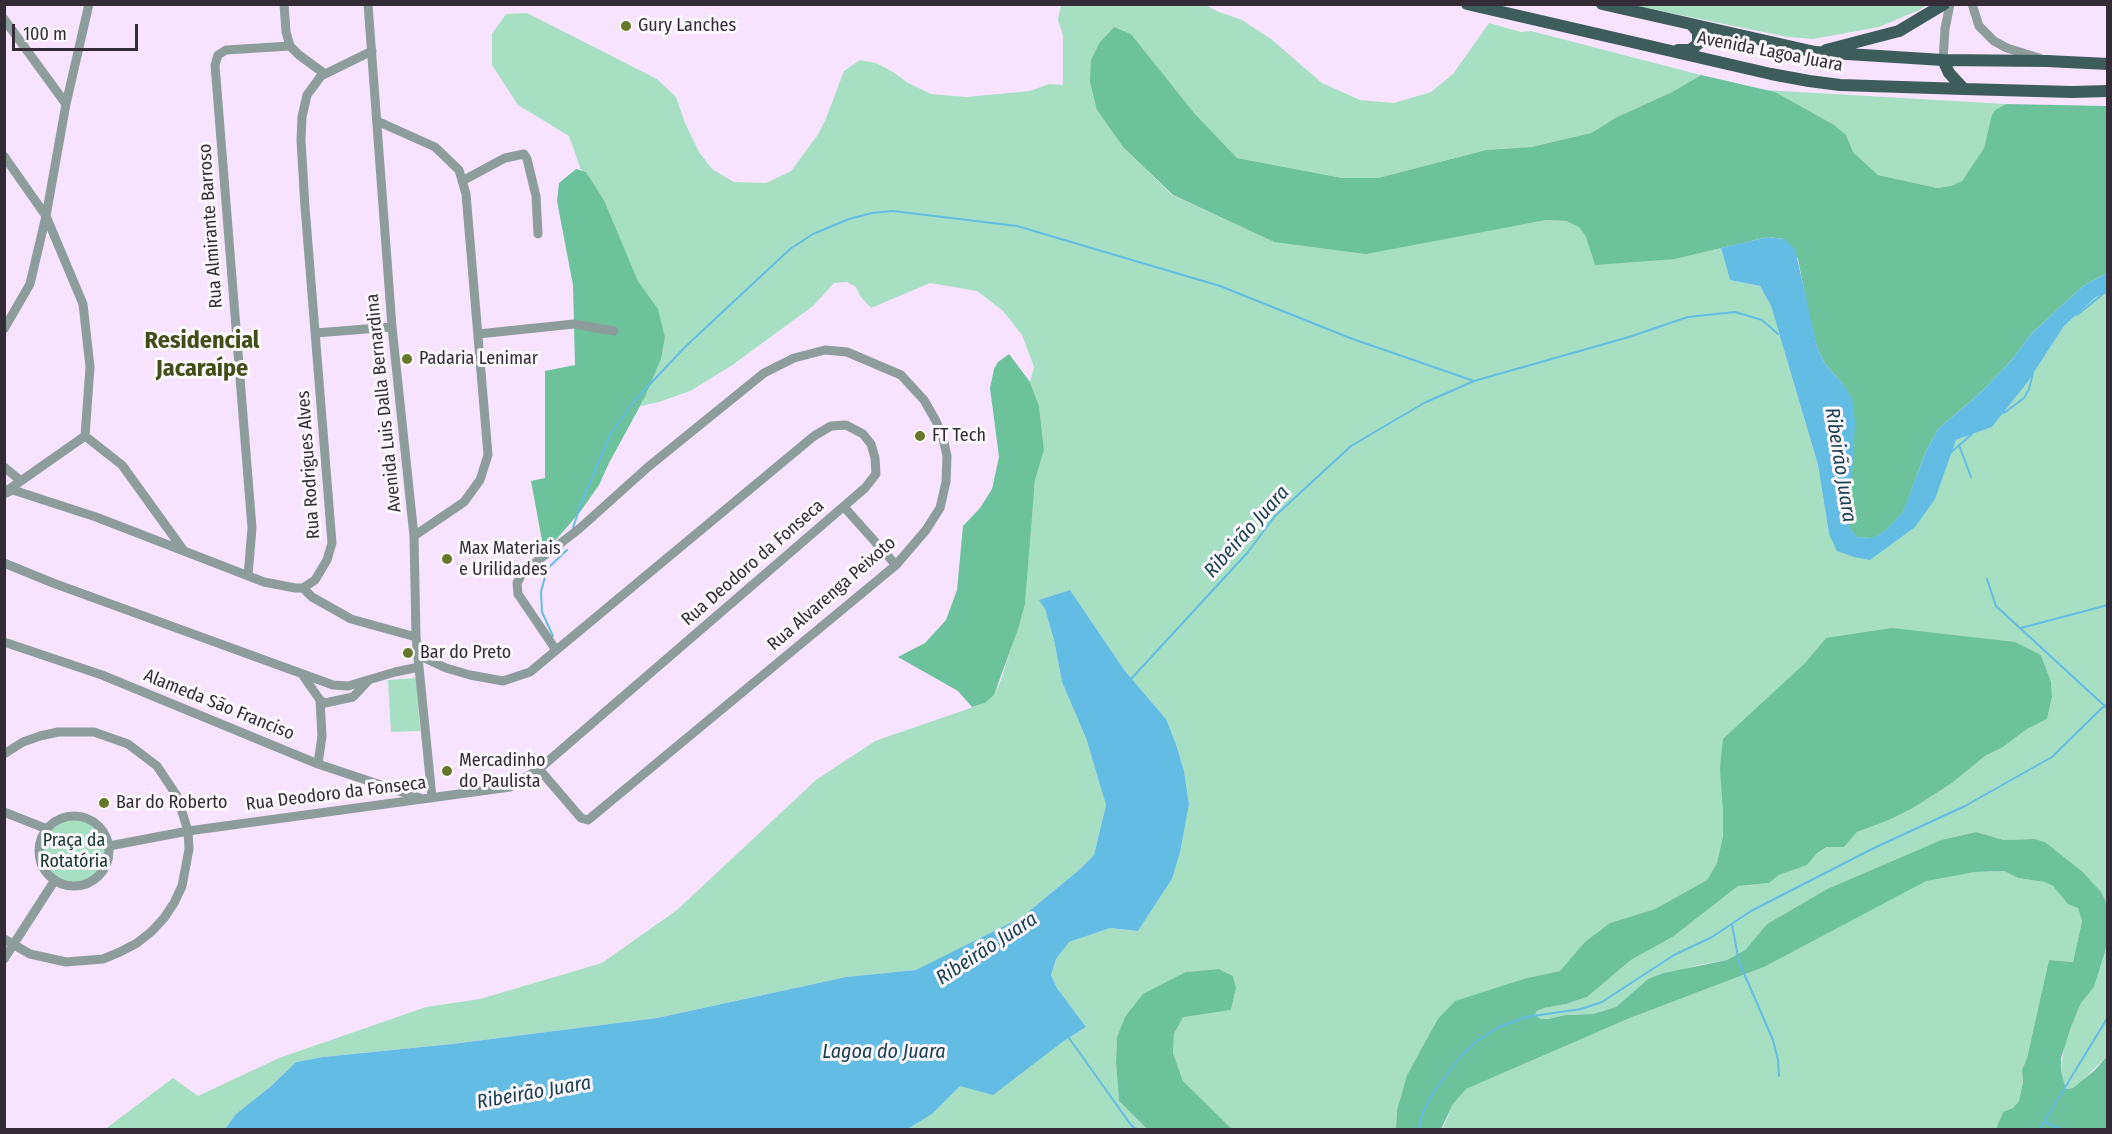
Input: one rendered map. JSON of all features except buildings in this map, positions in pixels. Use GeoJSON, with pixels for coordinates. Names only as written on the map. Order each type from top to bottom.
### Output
{"type":"FeatureCollection","features":[{"type":"Feature","properties":{"kind":"main road","name":"Avenida Lagoa Juara"},"geometry":{"type":"LineString","coordinates":[[1467,4],[1809,81],[1840,85],[2072,93],[2108,91]]}},
{"type":"Feature","properties":{"kind":"main road","name":"Avenida Lagoa Juara"},"geometry":{"type":"LineString","coordinates":[[1602,4],[1815,52],[1943,60],[2108,64]]}},
{"type":"Feature","properties":{"kind":"main road"},"geometry":{"type":"LineString","coordinates":[[1815,52],[1899,31],[1944,4]]}},
{"type":"Feature","properties":{"kind":"main road"},"geometry":{"type":"LineString","coordinates":[[1639,44],[1690,50],[1698,44],[1700,36],[1690,24]]}},
{"type":"Feature","properties":{"kind":"main road"},"geometry":{"type":"LineString","coordinates":[[1943,60],[1949,73],[1964,89]]}},
{"type":"Feature","properties":{"kind":"street"},"geometry":{"type":"LineString","coordinates":[[4,329],[30,284],[46,216],[66,104],[89,4]]}},
{"type":"Feature","properties":{"kind":"street"},"geometry":{"type":"LineString","coordinates":[[284,4],[286,32],[290,46],[325,74]]}},
{"type":"Feature","properties":{"kind":"street","name":"Avenida Luis Dalla Bernardina"},"geometry":{"type":"LineString","coordinates":[[368,4],[392,327],[414,536],[416,637],[427,799]]}},
{"type":"Feature","properties":{"kind":"street"},"geometry":{"type":"LineString","coordinates":[[1943,60],[1945,29],[1950,4]]}},
{"type":"Feature","properties":{"kind":"street"},"geometry":{"type":"LineString","coordinates":[[1972,4],[1979,26],[1994,41],[2007,48],[2047,61]]}},
{"type":"Feature","properties":{"kind":"street"},"geometry":{"type":"LineString","coordinates":[[4,19],[66,104]]}},
{"type":"Feature","properties":{"kind":"street","name":"Rua Almirante Barroso"},"geometry":{"type":"LineString","coordinates":[[248,576],[252,528],[215,65],[218,55],[226,50],[290,46]]}},
{"type":"Feature","properties":{"kind":"street","name":"Rua Rodrigues Alves"},"geometry":{"type":"LineString","coordinates":[[303,588],[315,580],[323,568],[332,543],[301,128],[307,95],[315,82],[325,74],[372,51]]}},
{"type":"Feature","properties":{"kind":"street"},"geometry":{"type":"LineString","coordinates":[[377,121],[435,147],[459,170],[466,194],[488,455],[480,480],[464,502],[414,536]]}},
{"type":"Feature","properties":{"kind":"street"},"geometry":{"type":"LineString","coordinates":[[462,181],[505,158],[524,154],[536,196],[538,234]]}},
{"type":"Feature","properties":{"kind":"street"},"geometry":{"type":"LineString","coordinates":[[4,156],[46,216],[83,304],[90,367],[85,436]]}},
{"type":"Feature","properties":{"kind":"street"},"geometry":{"type":"LineString","coordinates":[[478,334],[574,324],[614,330]]}},
{"type":"Feature","properties":{"kind":"street"},"geometry":{"type":"LineString","coordinates":[[315,333],[392,327]]}},
{"type":"Feature","properties":{"kind":"street","name":"Rua Alvarenga Peixoto"},"geometry":{"type":"LineString","coordinates":[[539,769],[584,820],[588,820],[896,565],[926,530],[940,508],[946,482],[947,456],[943,438],[924,400],[901,375],[847,352],[825,350],[794,358],[764,373],[648,467],[579,529],[523,572],[517,583],[518,594],[556,650]]}},
{"type":"Feature","properties":{"kind":"street","name":"Rua Deodoro da Fonseca"},"geometry":{"type":"LineString","coordinates":[[109,846],[188,831],[510,787],[539,769],[865,488],[876,474],[871,444],[863,434],[846,425],[831,426],[814,436],[530,672],[503,681],[446,668],[418,655]]}},
{"type":"Feature","properties":{"kind":"street"},"geometry":{"type":"LineString","coordinates":[[85,436],[122,465],[184,551]]}},
{"type":"Feature","properties":{"kind":"street"},"geometry":{"type":"LineString","coordinates":[[5,493],[85,436]]}},
{"type":"Feature","properties":{"kind":"street"},"geometry":{"type":"LineString","coordinates":[[4,467],[21,481]]}},
{"type":"Feature","properties":{"kind":"street"},"geometry":{"type":"LineString","coordinates":[[5,493],[13,490],[32,495],[248,576],[280,586],[303,588],[312,597],[351,619],[416,637]]}},
{"type":"Feature","properties":{"kind":"street"},"geometry":{"type":"LineString","coordinates":[[844,507],[896,565]]}},
{"type":"Feature","properties":{"kind":"street"},"geometry":{"type":"LineString","coordinates":[[4,563],[53,584],[333,685],[348,686],[419,667]]}},
{"type":"Feature","properties":{"kind":"street","name":"Alameda São Franciso"},"geometry":{"type":"LineString","coordinates":[[4,642],[102,675],[318,764],[427,799]]}},
{"type":"Feature","properties":{"kind":"street"},"geometry":{"type":"LineString","coordinates":[[303,675],[320,700],[326,703],[353,698],[368,681]]}},
{"type":"Feature","properties":{"kind":"street"},"geometry":{"type":"LineString","coordinates":[[318,764],[322,736],[320,700]]}},
{"type":"Feature","properties":{"kind":"street"},"geometry":{"type":"LineString","coordinates":[[4,754],[23,742],[58,732],[76,731],[111,737],[128,744],[157,766],[177,796],[188,831],[187,868],[182,886],[174,903],[158,925],[137,943],[103,959],[75,962],[48,960],[14,946],[4,939]]}},
{"type":"Feature","properties":{"kind":"street"},"geometry":{"type":"LineString","coordinates":[[4,812],[47,830]]}},
{"type":"Feature","properties":{"kind":"street"},"geometry":{"type":"LineString","coordinates":[[78,816],[89,819],[99,826],[109,846],[109,858],[97,877],[87,884],[76,886],[65,885],[55,880],[42,866],[39,847],[47,830],[55,822],[66,817],[78,816]]}},
{"type":"Feature","properties":{"kind":"street"},"geometry":{"type":"LineString","coordinates":[[4,959],[55,880]]}},
{"type":"Feature","properties":{"kind":"green space"},"geometry":{"type":"Polygon","coordinates":[[[1061,5],[1205,5],[1242,20],[1271,39],[1322,83],[1360,100],[1394,103],[1431,92],[1453,74],[1489,23],[1521,32],[1531,31],[1701,75],[1672,92],[1617,117],[1591,133],[1531,147],[1486,150],[1378,178],[1342,178],[1237,158],[1195,114],[1131,34],[1114,27],[1100,42],[1097,110],[1123,147],[1172,195],[1274,242],[1463,234],[1546,220],[1566,221],[1579,227],[1586,237],[1675,259],[1721,248],[1730,280],[1760,286],[1771,306],[1818,465],[1829,534],[1951,451],[1956,440],[1992,427],[2027,383],[2064,326],[2096,297],[2107,293],[2107,909],[2101,892],[2083,872],[2045,842],[2035,839],[2004,840],[1976,832],[1941,840],[1827,889],[1767,924],[1745,950],[1727,960],[1648,979],[1616,1007],[1593,1014],[1565,1015],[1548,1019],[1541,1019],[1535,1015],[1537,1011],[1544,1008],[1587,997],[1631,960],[1674,936],[1738,886],[1769,883],[1779,875],[1806,865],[1817,853],[1828,847],[1844,847],[1857,832],[1913,808],[1952,783],[1985,756],[2047,719],[2052,697],[2051,682],[2041,655],[1826,638],[1805,663],[1759,707],[1723,811],[1723,836],[1717,863],[1707,880],[1655,909],[1610,923],[1586,942],[1560,971],[1527,978],[1417,1057],[1407,1075],[1397,1110],[1396,1129],[1232,1129],[1183,1081],[1173,1053],[1174,1034],[1183,1016],[1231,1010],[1236,988],[1233,976],[1219,969],[1186,972],[1125,1017],[1117,1037],[1119,1101],[1147,1129],[904,1129],[932,1114],[960,1086],[1061,1043],[1086,1027],[1057,988],[1051,975],[1056,959],[1068,942],[1110,928],[1138,931],[1172,879],[1189,804],[1184,771],[1176,744],[1166,719],[1125,671],[1070,590],[1040,600],[1054,640],[1062,682],[1086,738],[1106,805],[1094,855],[1022,917],[917,970],[846,977],[657,1018],[296,1062],[270,1087],[236,1114],[225,1129],[104,1130],[173,1078],[198,1096],[279,1058],[426,1007],[480,999],[602,963],[677,910],[816,780],[875,741],[985,703],[994,695],[1001,680],[1025,604],[1035,480],[1044,450],[1039,406],[1030,382],[1034,367],[1022,335],[1003,311],[977,291],[930,283],[871,308],[856,287],[847,282],[834,283],[813,306],[731,366],[690,391],[641,406],[661,359],[665,337],[658,310],[638,281],[604,200],[586,172],[581,170],[569,136],[518,105],[492,65],[492,34],[506,14],[527,13],[657,79],[676,97],[699,152],[712,169],[734,182],[766,183],[791,171],[817,136],[825,121],[844,71],[860,60],[876,63],[931,94],[966,97],[1030,91],[1049,84],[1063,85],[1063,35],[1058,20],[1061,5]]]}},
{"type":"Feature","properties":{"kind":"green space"},"geometry":{"type":"Polygon","coordinates":[[[1631,5],[1927,5],[1879,27],[1813,39],[1788,37],[1631,5]]]}},
{"type":"Feature","properties":{"kind":"green space"},"geometry":{"type":"Polygon","coordinates":[[[1114,27],[1131,34],[1195,114],[1237,158],[1342,178],[1378,178],[1486,150],[1531,147],[1591,133],[1617,117],[1672,92],[1701,75],[1775,92],[1834,125],[1846,135],[1853,152],[1878,175],[1937,188],[1951,186],[1962,181],[1984,148],[1992,115],[1995,110],[2006,104],[2107,106],[2107,273],[2083,286],[2031,334],[2011,361],[1979,394],[1938,429],[1926,451],[1903,512],[1886,530],[1873,538],[1857,537],[1849,527],[1850,495],[1843,384],[1825,364],[1817,347],[1798,259],[1784,239],[1768,237],[1675,259],[1595,265],[1586,237],[1579,227],[1566,221],[1546,220],[1366,254],[1274,242],[1173,195],[1123,147],[1097,110],[1090,82],[1091,60],[1100,42],[1114,27]]]}},
{"type":"Feature","properties":{"kind":"green space"},"geometry":{"type":"Polygon","coordinates":[[[1765,90],[2006,104],[1995,110],[1984,148],[1962,181],[1951,186],[1937,188],[1878,175],[1853,152],[1846,135],[1765,90]]]}},
{"type":"Feature","properties":{"kind":"green space"},"geometry":{"type":"Polygon","coordinates":[[[576,169],[586,172],[604,200],[638,281],[658,309],[665,337],[661,359],[645,397],[599,485],[580,512],[554,542],[543,546],[531,481],[545,478],[545,371],[575,365],[573,285],[557,201],[559,183],[576,169]]]}},
{"type":"Feature","properties":{"kind":"green space"},"geometry":{"type":"Polygon","coordinates":[[[1009,354],[1030,382],[1039,406],[1044,450],[1035,480],[1025,604],[1018,629],[994,695],[985,703],[972,707],[958,691],[898,657],[925,643],[946,620],[957,590],[963,526],[980,508],[992,489],[999,457],[990,388],[994,369],[998,362],[1009,354]]]}},
{"type":"Feature","properties":{"kind":"green space"},"geometry":{"type":"Polygon","coordinates":[[[1892,628],[2015,642],[2041,655],[2051,682],[2052,697],[2047,719],[1985,756],[1952,783],[1913,808],[1857,832],[1844,847],[1827,847],[1817,853],[1807,865],[1779,875],[1769,883],[1738,886],[1674,936],[1631,960],[1587,997],[1544,1008],[1537,1011],[1535,1015],[1541,1019],[1548,1019],[1565,1015],[1593,1014],[1616,1007],[1648,979],[1664,973],[1727,960],[1745,950],[1767,924],[1827,889],[1941,840],[1976,832],[2004,840],[2035,839],[2045,842],[2083,872],[2105,900],[2108,938],[2105,952],[2094,987],[2081,1003],[2070,1030],[2061,1058],[2061,1071],[2066,1089],[2073,1088],[2095,1070],[2107,1056],[2107,1129],[1996,1129],[2003,1112],[2013,1108],[2019,1101],[2023,1082],[2022,1070],[2027,1058],[2049,960],[2073,962],[2082,921],[2078,908],[2068,904],[2053,886],[2044,882],[2018,878],[2004,871],[1975,872],[1926,881],[1764,967],[1630,1018],[1466,1089],[1453,1104],[1441,1129],[1396,1129],[1397,1110],[1407,1075],[1438,1019],[1455,1001],[1527,978],[1560,971],[1585,942],[1610,923],[1655,909],[1707,880],[1717,863],[1723,836],[1720,769],[1723,739],[1805,663],[1826,638],[1892,628]]]}},
{"type":"Feature","properties":{"kind":"green space"},"geometry":{"type":"Polygon","coordinates":[[[416,678],[420,731],[391,732],[388,680],[416,678]]]}},
{"type":"Feature","properties":{"kind":"green space","name":"Praça da Rotatória"},"geometry":{"type":"Polygon","coordinates":[[[74,820],[86,822],[96,829],[103,839],[105,851],[103,863],[96,873],[86,880],[74,882],[62,880],[52,873],[45,863],[43,851],[45,839],[52,829],[62,822],[74,820]]]}},
{"type":"Feature","properties":{"kind":"green space"},"geometry":{"type":"Polygon","coordinates":[[[2004,871],[2018,878],[2044,882],[2053,886],[2078,908],[2082,921],[2073,962],[2049,960],[2027,1058],[2022,1070],[2023,1082],[2019,1101],[2013,1108],[2003,1112],[1996,1129],[1442,1130],[1453,1104],[1466,1089],[1630,1018],[1764,967],[1926,880],[1975,872],[2004,871]]]}},
{"type":"Feature","properties":{"kind":"green space"},"geometry":{"type":"Polygon","coordinates":[[[2107,938],[2107,1056],[2079,1084],[2066,1089],[2061,1071],[2064,1046],[2081,1003],[2094,987],[2107,938]]]}},
{"type":"Feature","properties":{"kind":"green space"},"geometry":{"type":"Polygon","coordinates":[[[1219,969],[1233,976],[1236,988],[1231,1010],[1183,1017],[1174,1034],[1173,1053],[1183,1081],[1232,1129],[1147,1129],[1119,1101],[1117,1037],[1125,1017],[1143,994],[1186,972],[1219,969]]]}},
{"type":"Feature","properties":{"kind":"water"},"geometry":{"type":"Polygon","coordinates":[[[1768,237],[1784,239],[1795,249],[1817,347],[1825,364],[1852,398],[1855,423],[1849,527],[1857,537],[1873,538],[1886,530],[1903,512],[1926,451],[1938,429],[1979,394],[2011,361],[2031,334],[2083,286],[2107,273],[2107,293],[2096,297],[2064,326],[2027,383],[1992,427],[1956,440],[1935,499],[1915,527],[1870,560],[1837,551],[1829,534],[1818,465],[1771,306],[1760,286],[1730,280],[1721,248],[1768,237]]]}},
{"type":"Feature","properties":{"kind":"water","name":"Lagoa do Juara"},"geometry":{"type":"Polygon","coordinates":[[[1070,590],[1125,671],[1166,719],[1184,771],[1189,804],[1180,852],[1172,879],[1138,931],[1110,928],[1069,942],[1056,959],[1051,975],[1057,988],[1086,1027],[1061,1043],[993,1095],[960,1086],[932,1114],[904,1130],[225,1129],[236,1114],[270,1087],[296,1062],[657,1018],[846,977],[916,970],[1022,917],[1094,855],[1106,805],[1086,738],[1062,682],[1054,640],[1045,609],[1039,600],[1070,590]]]}},
{"type":"Feature","properties":{"kind":"waterway"},"geometry":{"type":"LineString","coordinates":[[573,528],[611,433],[635,400],[685,347],[790,249],[813,234],[849,219],[872,213],[893,211],[1017,226],[1220,286],[1350,338],[1474,381]]}},
{"type":"Feature","properties":{"kind":"waterway","name":"Ribeirão Juara"},"geometry":{"type":"LineString","coordinates":[[2077,315],[2108,290]]}},
{"type":"Feature","properties":{"kind":"waterway","name":"Ribeirão Juara"},"geometry":{"type":"LineString","coordinates":[[1131,679],[1248,552],[1275,516],[1351,446],[1424,403],[1474,381],[1629,337],[1688,317],[1735,312],[1762,320],[1778,334]]}},
{"type":"Feature","properties":{"kind":"waterway","name":"Ribeirão Juara"},"geometry":{"type":"LineString","coordinates":[[2004,413],[2024,398],[2033,373]]}},
{"type":"Feature","properties":{"kind":"waterway","name":"Ribeirão Juara"},"geometry":{"type":"LineString","coordinates":[[1949,454],[1972,434]]}},
{"type":"Feature","properties":{"kind":"waterway"},"geometry":{"type":"LineString","coordinates":[[1959,445],[1971,477]]}},
{"type":"Feature","properties":{"kind":"waterway"},"geometry":{"type":"LineString","coordinates":[[553,636],[542,612],[541,592],[547,569],[567,550]]}},
{"type":"Feature","properties":{"kind":"waterway"},"geometry":{"type":"LineString","coordinates":[[1987,579],[1996,606],[2108,709]]}},
{"type":"Feature","properties":{"kind":"waterway"},"geometry":{"type":"LineString","coordinates":[[2021,628],[2108,605]]}},
{"type":"Feature","properties":{"kind":"waterway"},"geometry":{"type":"LineString","coordinates":[[1419,1130],[1422,1114],[1433,1093],[1460,1057],[1477,1041],[1499,1027],[1526,1017],[1581,1009],[1602,1002],[1674,955],[1712,937],[1751,911],[1874,848],[1965,806],[2052,757],[2105,705]]}},
{"type":"Feature","properties":{"kind":"waterway"},"geometry":{"type":"LineString","coordinates":[[1732,925],[1739,962],[1773,1040],[1779,1076]]}},
{"type":"Feature","properties":{"kind":"waterway"},"geometry":{"type":"LineString","coordinates":[[2039,1130],[2108,1017]]}},
{"type":"Feature","properties":{"kind":"waterway"},"geometry":{"type":"LineString","coordinates":[[1069,1038],[1131,1125],[1137,1130]]}},
{"type":"Feature","properties":{"kind":"waterway"},"geometry":{"type":"LineString","coordinates":[[2044,1122],[2063,1130]]}},
{"type":"Feature","properties":{"kind":"place","name":"Gury Lanches"},"geometry":{"type":"Point","coordinates":[626,26]}},
{"type":"Feature","properties":{"kind":"place","name":"Padaria Lenimar"},"geometry":{"type":"Point","coordinates":[407,359]}},
{"type":"Feature","properties":{"kind":"place","name":"FT Tech"},"geometry":{"type":"Point","coordinates":[920,436]}},
{"type":"Feature","properties":{"kind":"place","name":"Max Materiais e Urilidades"},"geometry":{"type":"Point","coordinates":[447,559]}},
{"type":"Feature","properties":{"kind":"place","name":"Bar do Preto"},"geometry":{"type":"Point","coordinates":[408,653]}},
{"type":"Feature","properties":{"kind":"place","name":"Mercadinho do Paulista"},"geometry":{"type":"Point","coordinates":[447,771]}},
{"type":"Feature","properties":{"kind":"place","name":"Bar do Roberto"},"geometry":{"type":"Point","coordinates":[104,803]}},
{"type":"Feature","properties":{"kind":"district","name":"Residencial Jacaraípe"},"geometry":{"type":"Point","coordinates":[202,355]}}]}
